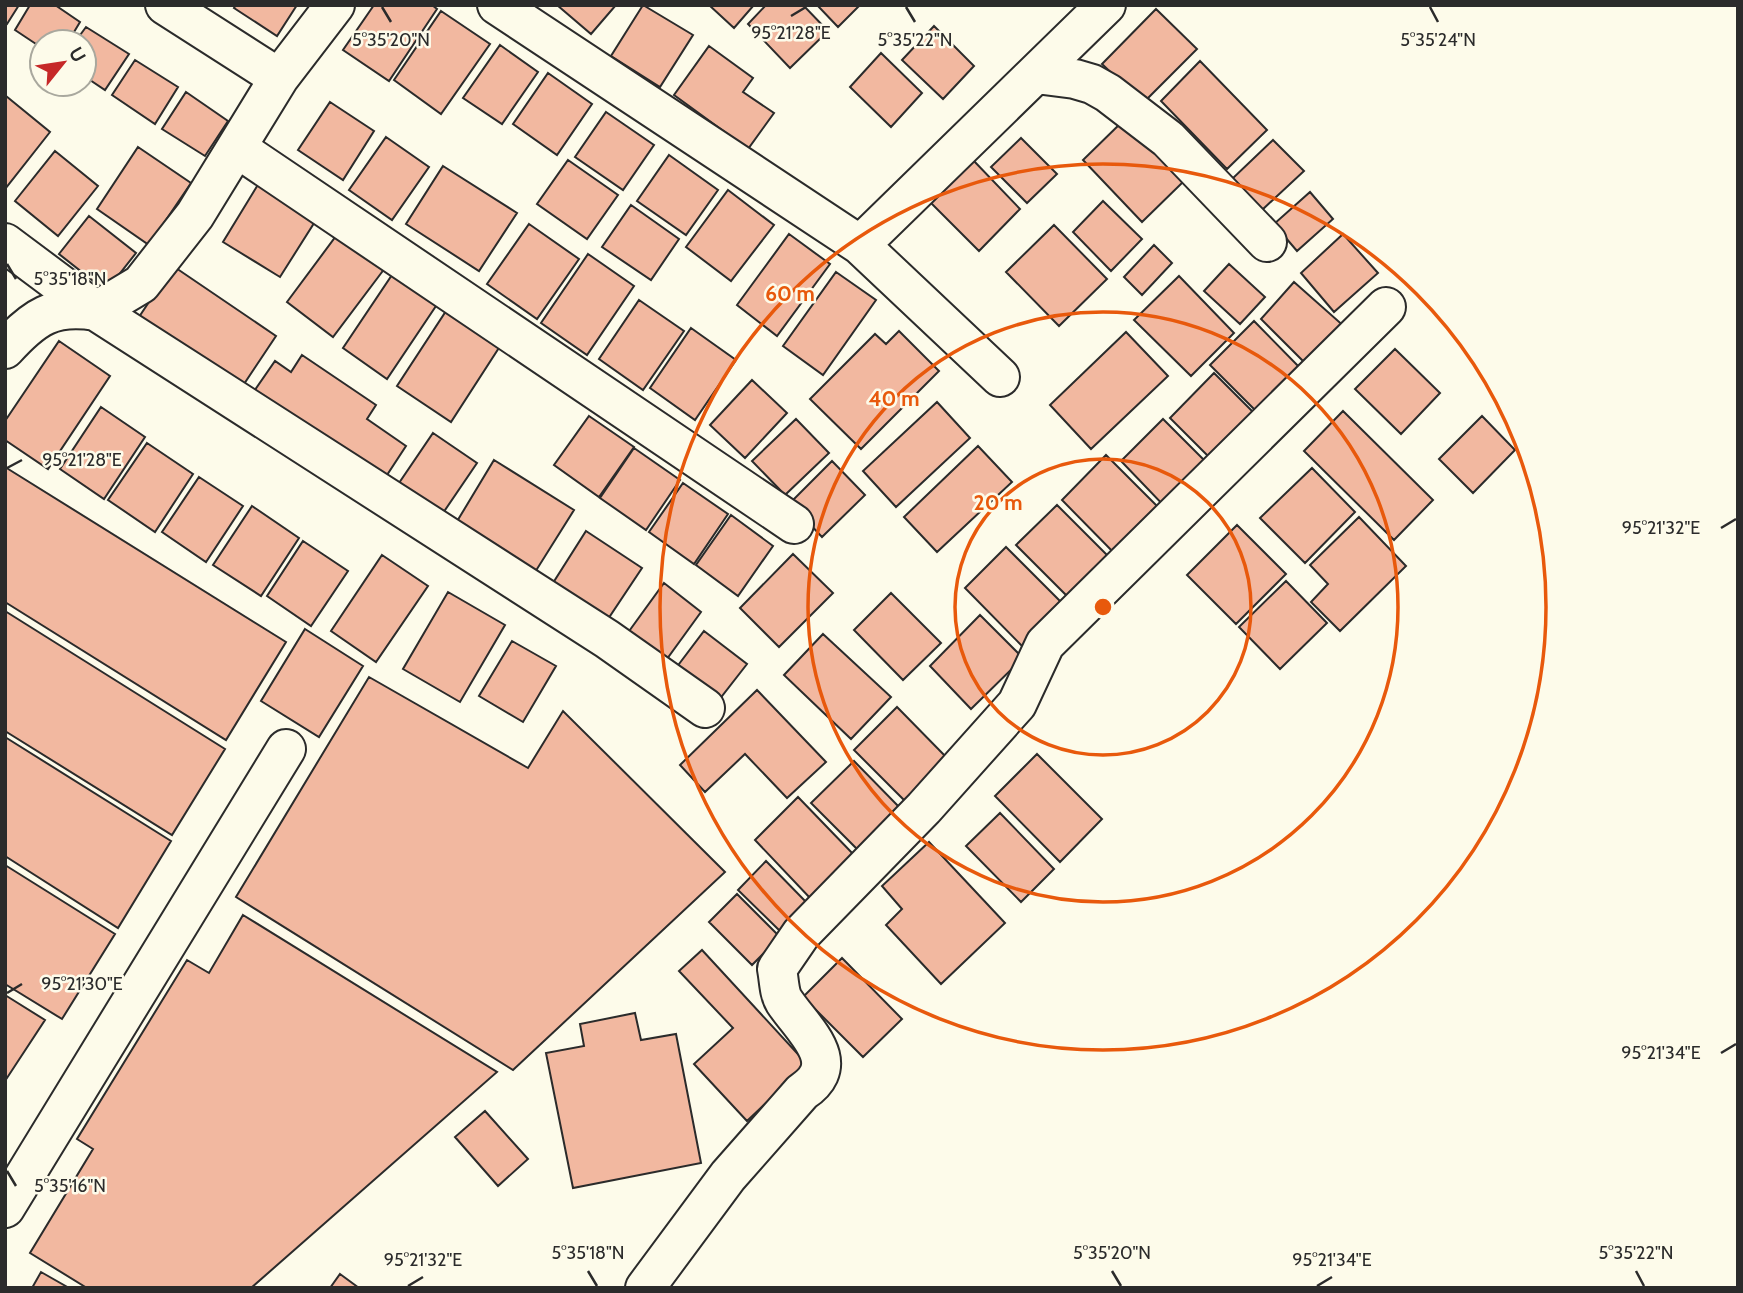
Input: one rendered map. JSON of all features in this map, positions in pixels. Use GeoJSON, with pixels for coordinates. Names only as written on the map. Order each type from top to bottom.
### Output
{"type":"FeatureCollection","features":[{"type":"Feature","properties":{"kind":"street"},"geometry":{"type":"LineString","coordinates":[[165,5],[279,78]]}},
{"type":"Feature","properties":{"kind":"street"},"geometry":{"type":"LineString","coordinates":[[5,349],[37,319],[73,307],[96,311],[141,284],[195,215],[279,78],[335,5]]}},
{"type":"Feature","properties":{"kind":"street"},"geometry":{"type":"LineString","coordinates":[[498,5],[860,245],[1000,377]]}},
{"type":"Feature","properties":{"kind":"street"},"geometry":{"type":"LineString","coordinates":[[860,245],[1106,5]]}},
{"type":"Feature","properties":{"kind":"street"},"geometry":{"type":"LineString","coordinates":[[1036,74],[1075,79],[1108,93],[1168,139],[1266,242]]}},
{"type":"Feature","properties":{"kind":"street"},"geometry":{"type":"LineString","coordinates":[[237,148],[794,524]]}},
{"type":"Feature","properties":{"kind":"street"},"geometry":{"type":"LineString","coordinates":[[5,243],[96,311],[595,631],[705,708]]}},
{"type":"Feature","properties":{"kind":"street"},"geometry":{"type":"LineString","coordinates":[[645,1288],[728,1176],[802,1092],[815,1083],[822,1063],[817,1045],[782,998],[777,970],[802,934],[924,808],[1017,704],[1045,644],[1386,307]]}},
{"type":"Feature","properties":{"kind":"street"},"geometry":{"type":"LineString","coordinates":[[5,1208],[286,750]]}},
{"type":"Feature","properties":{"kind":"building"},"geometry":{"type":"Polygon","coordinates":[[[5,5],[19,5],[7,24],[5,23],[5,5]]]}},
{"type":"Feature","properties":{"kind":"building"},"geometry":{"type":"Polygon","coordinates":[[[30,5],[55,5],[80,22],[76,28],[28,28],[28,39],[15,30],[30,5]]]}},
{"type":"Feature","properties":{"kind":"building"},"geometry":{"type":"Polygon","coordinates":[[[236,5],[297,5],[277,36],[234,8],[236,5]]]}},
{"type":"Feature","properties":{"kind":"building"},"geometry":{"type":"Polygon","coordinates":[[[374,5],[432,5],[437,9],[389,81],[343,50],[374,5]]]}},
{"type":"Feature","properties":{"kind":"building"},"geometry":{"type":"Polygon","coordinates":[[[557,5],[616,5],[591,34],[557,5]]]}},
{"type":"Feature","properties":{"kind":"building"},"geometry":{"type":"Polygon","coordinates":[[[643,5],[693,35],[660,87],[611,56],[643,5]]]}},
{"type":"Feature","properties":{"kind":"building"},"geometry":{"type":"Polygon","coordinates":[[[709,5],[754,5],[734,28],[709,5]]]}},
{"type":"Feature","properties":{"kind":"building"},"geometry":{"type":"Polygon","coordinates":[[[766,5],[803,5],[828,31],[790,68],[748,24],[766,5]]]}},
{"type":"Feature","properties":{"kind":"building"},"geometry":{"type":"Polygon","coordinates":[[[817,5],[860,5],[838,27],[817,5]]]}},
{"type":"Feature","properties":{"kind":"building"},"geometry":{"type":"Polygon","coordinates":[[[1156,9],[1197,49],[1143,103],[1102,64],[1156,9]]]}},
{"type":"Feature","properties":{"kind":"building"},"geometry":{"type":"Polygon","coordinates":[[[441,11],[490,44],[441,114],[394,80],[441,11]]]}},
{"type":"Feature","properties":{"kind":"building"},"geometry":{"type":"Polygon","coordinates":[[[934,26],[974,66],[943,99],[902,60],[934,26]]]}},
{"type":"Feature","properties":{"kind":"building"},"geometry":{"type":"Polygon","coordinates":[[[98,35],[129,54],[105,90],[98,85],[98,35]]]}},
{"type":"Feature","properties":{"kind":"building"},"geometry":{"type":"Polygon","coordinates":[[[500,45],[538,72],[502,124],[463,98],[500,45]]]}},
{"type":"Feature","properties":{"kind":"building"},"geometry":{"type":"Polygon","coordinates":[[[709,46],[753,78],[743,92],[774,113],[748,149],[674,95],[709,46]]]}},
{"type":"Feature","properties":{"kind":"building"},"geometry":{"type":"Polygon","coordinates":[[[881,53],[922,93],[891,127],[850,87],[881,53]]]}},
{"type":"Feature","properties":{"kind":"building"},"geometry":{"type":"Polygon","coordinates":[[[135,60],[178,87],[155,124],[112,95],[135,60]]]}},
{"type":"Feature","properties":{"kind":"building"},"geometry":{"type":"Polygon","coordinates":[[[1200,61],[1267,130],[1227,169],[1161,101],[1200,61]]]}},
{"type":"Feature","properties":{"kind":"building"},"geometry":{"type":"Polygon","coordinates":[[[548,73],[592,104],[557,155],[513,124],[548,73]]]}},
{"type":"Feature","properties":{"kind":"building"},"geometry":{"type":"Polygon","coordinates":[[[186,92],[228,121],[205,156],[162,129],[186,92]]]}},
{"type":"Feature","properties":{"kind":"building"},"geometry":{"type":"Polygon","coordinates":[[[5,97],[50,132],[5,189],[5,97]]]}},
{"type":"Feature","properties":{"kind":"building"},"geometry":{"type":"Polygon","coordinates":[[[330,102],[374,131],[343,180],[298,150],[330,102]]]}},
{"type":"Feature","properties":{"kind":"building"},"geometry":{"type":"Polygon","coordinates":[[[606,112],[654,145],[623,190],[575,157],[606,112]]]}},
{"type":"Feature","properties":{"kind":"building"},"geometry":{"type":"Polygon","coordinates":[[[1124,120],[1183,182],[1142,222],[1083,160],[1124,120]]]}},
{"type":"Feature","properties":{"kind":"building"},"geometry":{"type":"Polygon","coordinates":[[[386,137],[429,167],[392,220],[349,190],[386,137]]]}},
{"type":"Feature","properties":{"kind":"building"},"geometry":{"type":"Polygon","coordinates":[[[1021,138],[1057,174],[1027,203],[991,167],[1021,138]]]}},
{"type":"Feature","properties":{"kind":"building"},"geometry":{"type":"Polygon","coordinates":[[[1273,140],[1304,171],[1262,210],[1232,179],[1273,140]]]}},
{"type":"Feature","properties":{"kind":"building"},"geometry":{"type":"Polygon","coordinates":[[[138,147],[191,183],[149,245],[97,209],[138,147]]]}},
{"type":"Feature","properties":{"kind":"building"},"geometry":{"type":"Polygon","coordinates":[[[55,151],[98,186],[58,236],[15,201],[55,151]]]}},
{"type":"Feature","properties":{"kind":"building"},"geometry":{"type":"Polygon","coordinates":[[[669,155],[718,190],[686,235],[637,201],[669,155]]]}},
{"type":"Feature","properties":{"kind":"building"},"geometry":{"type":"Polygon","coordinates":[[[568,160],[618,195],[587,239],[537,204],[568,160]]]}},
{"type":"Feature","properties":{"kind":"building"},"geometry":{"type":"Polygon","coordinates":[[[973,160],[1020,209],[979,251],[931,203],[973,160]]]}},
{"type":"Feature","properties":{"kind":"building"},"geometry":{"type":"Polygon","coordinates":[[[443,166],[517,213],[479,271],[406,224],[443,166]]]}},
{"type":"Feature","properties":{"kind":"building"},"geometry":{"type":"Polygon","coordinates":[[[259,183],[316,220],[280,277],[223,242],[259,183]]]}},
{"type":"Feature","properties":{"kind":"building"},"geometry":{"type":"Polygon","coordinates":[[[728,190],[774,225],[731,281],[686,247],[728,190]]]}},
{"type":"Feature","properties":{"kind":"building"},"geometry":{"type":"Polygon","coordinates":[[[1310,192],[1333,219],[1297,251],[1274,224],[1310,192]]]}},
{"type":"Feature","properties":{"kind":"building"},"geometry":{"type":"Polygon","coordinates":[[[1103,201],[1142,239],[1111,271],[1073,232],[1103,201]]]}},
{"type":"Feature","properties":{"kind":"building"},"geometry":{"type":"Polygon","coordinates":[[[631,205],[679,239],[651,280],[602,247],[631,205]]]}},
{"type":"Feature","properties":{"kind":"building"},"geometry":{"type":"Polygon","coordinates":[[[89,216],[136,253],[106,291],[59,254],[89,216]]]}},
{"type":"Feature","properties":{"kind":"building"},"geometry":{"type":"Polygon","coordinates":[[[529,224],[579,259],[537,319],[487,284],[529,224]]]}},
{"type":"Feature","properties":{"kind":"building"},"geometry":{"type":"Polygon","coordinates":[[[1054,225],[1107,279],[1059,326],[1006,272],[1054,225]]]}},
{"type":"Feature","properties":{"kind":"building"},"geometry":{"type":"Polygon","coordinates":[[[339,232],[385,268],[333,337],[287,302],[339,232]]]}},
{"type":"Feature","properties":{"kind":"building"},"geometry":{"type":"Polygon","coordinates":[[[789,234],[830,264],[777,336],[737,305],[789,234]]]}},
{"type":"Feature","properties":{"kind":"building"},"geometry":{"type":"Polygon","coordinates":[[[1343,234],[1378,273],[1334,312],[1301,273],[1343,234]]]}},
{"type":"Feature","properties":{"kind":"building"},"geometry":{"type":"Polygon","coordinates":[[[1154,245],[1172,263],[1142,295],[1124,277],[1154,245]]]}},
{"type":"Feature","properties":{"kind":"building"},"geometry":{"type":"Polygon","coordinates":[[[588,254],[634,286],[587,355],[541,323],[588,254]]]}},
{"type":"Feature","properties":{"kind":"building"},"geometry":{"type":"Polygon","coordinates":[[[1229,264],[1265,297],[1240,324],[1204,291],[1229,264]]]}},
{"type":"Feature","properties":{"kind":"building"},"geometry":{"type":"Polygon","coordinates":[[[173,266],[276,336],[236,396],[133,326],[173,266]]]}},
{"type":"Feature","properties":{"kind":"building"},"geometry":{"type":"Polygon","coordinates":[[[396,269],[440,300],[387,379],[343,348],[396,269]]]}},
{"type":"Feature","properties":{"kind":"building"},"geometry":{"type":"Polygon","coordinates":[[[836,272],[876,300],[823,375],[783,346],[836,272]]]}},
{"type":"Feature","properties":{"kind":"building"},"geometry":{"type":"Polygon","coordinates":[[[1179,276],[1234,333],[1191,376],[1134,320],[1179,276]]]}},
{"type":"Feature","properties":{"kind":"building"},"geometry":{"type":"Polygon","coordinates":[[[1294,282],[1346,328],[1310,368],[1261,319],[1294,282]]]}},
{"type":"Feature","properties":{"kind":"building"},"geometry":{"type":"Polygon","coordinates":[[[639,300],[684,331],[643,390],[599,359],[639,300]]]}},
{"type":"Feature","properties":{"kind":"building"},"geometry":{"type":"Polygon","coordinates":[[[450,305],[504,340],[451,422],[397,386],[450,305]]]}},
{"type":"Feature","properties":{"kind":"building"},"geometry":{"type":"Polygon","coordinates":[[[1254,321],[1305,373],[1261,416],[1210,365],[1254,321]]]}},
{"type":"Feature","properties":{"kind":"building"},"geometry":{"type":"Polygon","coordinates":[[[691,328],[736,360],[695,420],[650,388],[691,328]]]}},
{"type":"Feature","properties":{"kind":"building"},"geometry":{"type":"Polygon","coordinates":[[[899,331],[939,371],[861,449],[810,399],[875,334],[886,344],[899,331]]]}},
{"type":"Feature","properties":{"kind":"building"},"geometry":{"type":"Polygon","coordinates":[[[1126,332],[1168,376],[1091,449],[1050,405],[1126,332]]]}},
{"type":"Feature","properties":{"kind":"building"},"geometry":{"type":"Polygon","coordinates":[[[59,341],[110,376],[48,469],[5,440],[5,421],[59,341]]]}},
{"type":"Feature","properties":{"kind":"building"},"geometry":{"type":"Polygon","coordinates":[[[1395,349],[1440,393],[1401,434],[1355,389],[1395,349]]]}},
{"type":"Feature","properties":{"kind":"building"},"geometry":{"type":"Polygon","coordinates":[[[302,355],[376,405],[367,419],[406,446],[383,481],[252,394],[275,361],[291,372],[302,355]]]}},
{"type":"Feature","properties":{"kind":"building"},"geometry":{"type":"Polygon","coordinates":[[[1214,373],[1262,421],[1218,466],[1170,418],[1214,373]]]}},
{"type":"Feature","properties":{"kind":"building"},"geometry":{"type":"Polygon","coordinates":[[[752,380],[787,413],[745,458],[710,425],[752,380]]]}},
{"type":"Feature","properties":{"kind":"building"},"geometry":{"type":"Polygon","coordinates":[[[937,402],[970,438],[896,507],[863,471],[937,402]]]}},
{"type":"Feature","properties":{"kind":"building"},"geometry":{"type":"Polygon","coordinates":[[[101,407],[145,437],[104,499],[60,469],[101,407]]]}},
{"type":"Feature","properties":{"kind":"building"},"geometry":{"type":"Polygon","coordinates":[[[1343,411],[1433,500],[1394,540],[1304,451],[1343,411]]]}},
{"type":"Feature","properties":{"kind":"building"},"geometry":{"type":"Polygon","coordinates":[[[589,416],[634,447],[599,497],[554,465],[589,416]]]}},
{"type":"Feature","properties":{"kind":"building"},"geometry":{"type":"Polygon","coordinates":[[[1482,416],[1515,450],[1473,493],[1439,459],[1482,416]]]}},
{"type":"Feature","properties":{"kind":"building"},"geometry":{"type":"Polygon","coordinates":[[[796,419],[829,453],[785,495],[752,461],[796,419]]]}},
{"type":"Feature","properties":{"kind":"building"},"geometry":{"type":"Polygon","coordinates":[[[1163,419],[1213,469],[1169,511],[1121,461],[1163,419]]]}},
{"type":"Feature","properties":{"kind":"building"},"geometry":{"type":"Polygon","coordinates":[[[433,433],[477,463],[441,516],[397,486],[433,433]]]}},
{"type":"Feature","properties":{"kind":"building"},"geometry":{"type":"Polygon","coordinates":[[[147,443],[193,474],[155,532],[108,500],[147,443]]]}},
{"type":"Feature","properties":{"kind":"building"},"geometry":{"type":"Polygon","coordinates":[[[978,446],[1012,482],[937,552],[904,517],[978,446]]]}},
{"type":"Feature","properties":{"kind":"building"},"geometry":{"type":"Polygon","coordinates":[[[634,448],[680,480],[646,530],[600,498],[634,448]]]}},
{"type":"Feature","properties":{"kind":"building"},"geometry":{"type":"Polygon","coordinates":[[[1106,455],[1165,514],[1120,559],[1062,500],[1106,455]]]}},
{"type":"Feature","properties":{"kind":"building"},"geometry":{"type":"Polygon","coordinates":[[[494,460],[574,510],[532,577],[453,528],[494,460]]]}},
{"type":"Feature","properties":{"kind":"building"},"geometry":{"type":"Polygon","coordinates":[[[832,461],[865,495],[822,537],[790,503],[832,461]]]}},
{"type":"Feature","properties":{"kind":"building"},"geometry":{"type":"Polygon","coordinates":[[[5,467],[286,642],[226,740],[5,602],[5,467]]]}},
{"type":"Feature","properties":{"kind":"building"},"geometry":{"type":"Polygon","coordinates":[[[1312,468],[1355,512],[1305,563],[1260,518],[1312,468]]]}},
{"type":"Feature","properties":{"kind":"building"},"geometry":{"type":"Polygon","coordinates":[[[199,477],[243,506],[206,562],[162,532],[199,477]]]}},
{"type":"Feature","properties":{"kind":"building"},"geometry":{"type":"Polygon","coordinates":[[[683,483],[728,514],[694,564],[649,532],[683,483]]]}},
{"type":"Feature","properties":{"kind":"building"},"geometry":{"type":"Polygon","coordinates":[[[1057,505],[1114,562],[1073,602],[1016,545],[1057,505]]]}},
{"type":"Feature","properties":{"kind":"building"},"geometry":{"type":"Polygon","coordinates":[[[252,506],[299,538],[261,596],[213,565],[252,506]]]}},
{"type":"Feature","properties":{"kind":"building"},"geometry":{"type":"Polygon","coordinates":[[[731,515],[773,546],[738,596],[696,565],[731,515]]]}},
{"type":"Feature","properties":{"kind":"building"},"geometry":{"type":"Polygon","coordinates":[[[1359,517],[1406,566],[1340,631],[1311,602],[1328,584],[1310,565],[1359,517]]]}},
{"type":"Feature","properties":{"kind":"building"},"geometry":{"type":"Polygon","coordinates":[[[1237,525],[1286,574],[1236,624],[1187,575],[1237,525]]]}},
{"type":"Feature","properties":{"kind":"building"},"geometry":{"type":"Polygon","coordinates":[[[586,531],[642,568],[608,619],[553,583],[586,531]]]}},
{"type":"Feature","properties":{"kind":"building"},"geometry":{"type":"Polygon","coordinates":[[[303,541],[348,571],[311,626],[267,596],[303,541]]]}},
{"type":"Feature","properties":{"kind":"building"},"geometry":{"type":"Polygon","coordinates":[[[1006,547],[1067,608],[1025,649],[965,588],[1006,547]]]}},
{"type":"Feature","properties":{"kind":"building"},"geometry":{"type":"Polygon","coordinates":[[[793,554],[833,593],[779,647],[740,608],[793,554]]]}},
{"type":"Feature","properties":{"kind":"building"},"geometry":{"type":"Polygon","coordinates":[[[382,555],[428,586],[376,662],[331,631],[382,555]]]}},
{"type":"Feature","properties":{"kind":"building"},"geometry":{"type":"Polygon","coordinates":[[[1286,581],[1327,623],[1280,669],[1239,627],[1286,581]]]}},
{"type":"Feature","properties":{"kind":"building"},"geometry":{"type":"Polygon","coordinates":[[[664,583],[701,612],[664,663],[627,634],[664,583]]]}},
{"type":"Feature","properties":{"kind":"building"},"geometry":{"type":"Polygon","coordinates":[[[448,592],[505,625],[460,702],[403,669],[448,592]]]}},
{"type":"Feature","properties":{"kind":"building"},"geometry":{"type":"Polygon","coordinates":[[[891,593],[941,643],[903,680],[854,630],[891,593]]]}},
{"type":"Feature","properties":{"kind":"building"},"geometry":{"type":"Polygon","coordinates":[[[5,611],[225,749],[172,835],[5,731],[5,611]]]}},
{"type":"Feature","properties":{"kind":"building"},"geometry":{"type":"Polygon","coordinates":[[[980,615],[1023,658],[971,709],[930,666],[980,615]]]}},
{"type":"Feature","properties":{"kind":"building"},"geometry":{"type":"Polygon","coordinates":[[[305,629],[363,666],[319,737],[261,701],[305,629]]]}},
{"type":"Feature","properties":{"kind":"building"},"geometry":{"type":"Polygon","coordinates":[[[704,631],[747,664],[715,705],[673,672],[704,631]]]}},
{"type":"Feature","properties":{"kind":"building"},"geometry":{"type":"Polygon","coordinates":[[[823,634],[891,697],[851,739],[784,675],[823,634]]]}},
{"type":"Feature","properties":{"kind":"building"},"geometry":{"type":"Polygon","coordinates":[[[512,641],[556,666],[523,722],[479,696],[512,641]]]}},
{"type":"Feature","properties":{"kind":"building"},"geometry":{"type":"Polygon","coordinates":[[[369,677],[528,768],[563,711],[725,872],[513,1070],[236,897],[369,677]]]}},
{"type":"Feature","properties":{"kind":"building"},"geometry":{"type":"Polygon","coordinates":[[[757,690],[826,762],[787,798],[745,754],[705,792],[680,765],[757,690]]]}},
{"type":"Feature","properties":{"kind":"building"},"geometry":{"type":"Polygon","coordinates":[[[897,707],[950,761],[907,803],[854,750],[897,707]]]}},
{"type":"Feature","properties":{"kind":"building"},"geometry":{"type":"Polygon","coordinates":[[[5,737],[171,841],[118,928],[5,856],[5,737]]]}},
{"type":"Feature","properties":{"kind":"building"},"geometry":{"type":"Polygon","coordinates":[[[1037,754],[1102,819],[1060,862],[995,796],[1037,754]]]}},
{"type":"Feature","properties":{"kind":"building"},"geometry":{"type":"Polygon","coordinates":[[[854,761],[903,811],[860,852],[811,803],[854,761]]]}},
{"type":"Feature","properties":{"kind":"building"},"geometry":{"type":"Polygon","coordinates":[[[798,797],[855,856],[811,899],[755,840],[798,797]]]}},
{"type":"Feature","properties":{"kind":"building"},"geometry":{"type":"Polygon","coordinates":[[[1000,813],[1054,869],[1021,902],[966,846],[1000,813]]]}},
{"type":"Feature","properties":{"kind":"building"},"geometry":{"type":"Polygon","coordinates":[[[929,842],[1005,923],[941,984],[886,925],[902,909],[882,886],[929,842]]]}},
{"type":"Feature","properties":{"kind":"building"},"geometry":{"type":"Polygon","coordinates":[[[766,861],[809,905],[781,932],[738,890],[766,861]]]}},
{"type":"Feature","properties":{"kind":"building"},"geometry":{"type":"Polygon","coordinates":[[[5,865],[115,934],[62,1019],[5,984],[5,865]]]}},
{"type":"Feature","properties":{"kind":"building"},"geometry":{"type":"Polygon","coordinates":[[[737,894],[780,937],[752,965],[709,922],[737,894]]]}},
{"type":"Feature","properties":{"kind":"building"},"geometry":{"type":"Polygon","coordinates":[[[243,915],[497,1072],[251,1288],[87,1288],[30,1253],[93,1149],[77,1139],[187,960],[209,973],[243,915]]]}},
{"type":"Feature","properties":{"kind":"building"},"geometry":{"type":"Polygon","coordinates":[[[702,950],[807,1064],[747,1121],[694,1064],[733,1028],[679,971],[702,950]]]}},
{"type":"Feature","properties":{"kind":"building"},"geometry":{"type":"Polygon","coordinates":[[[842,958],[902,1019],[863,1057],[803,997],[842,958]]]}},
{"type":"Feature","properties":{"kind":"building"},"geometry":{"type":"Polygon","coordinates":[[[5,995],[45,1020],[5,1081],[5,995]]]}},
{"type":"Feature","properties":{"kind":"building"},"geometry":{"type":"Polygon","coordinates":[[[635,1013],[641,1040],[676,1034],[701,1163],[573,1188],[546,1053],[584,1046],[580,1024],[635,1013]]]}},
{"type":"Feature","properties":{"kind":"building"},"geometry":{"type":"Polygon","coordinates":[[[485,1111],[528,1159],[498,1186],[455,1137],[485,1111]]]}},
{"type":"Feature","properties":{"kind":"building"},"geometry":{"type":"Polygon","coordinates":[[[41,1272],[69,1288],[32,1288],[41,1272]]]}},
{"type":"Feature","properties":{"kind":"building"},"geometry":{"type":"Polygon","coordinates":[[[340,1274],[359,1288],[330,1288],[340,1274]]]}}]}
